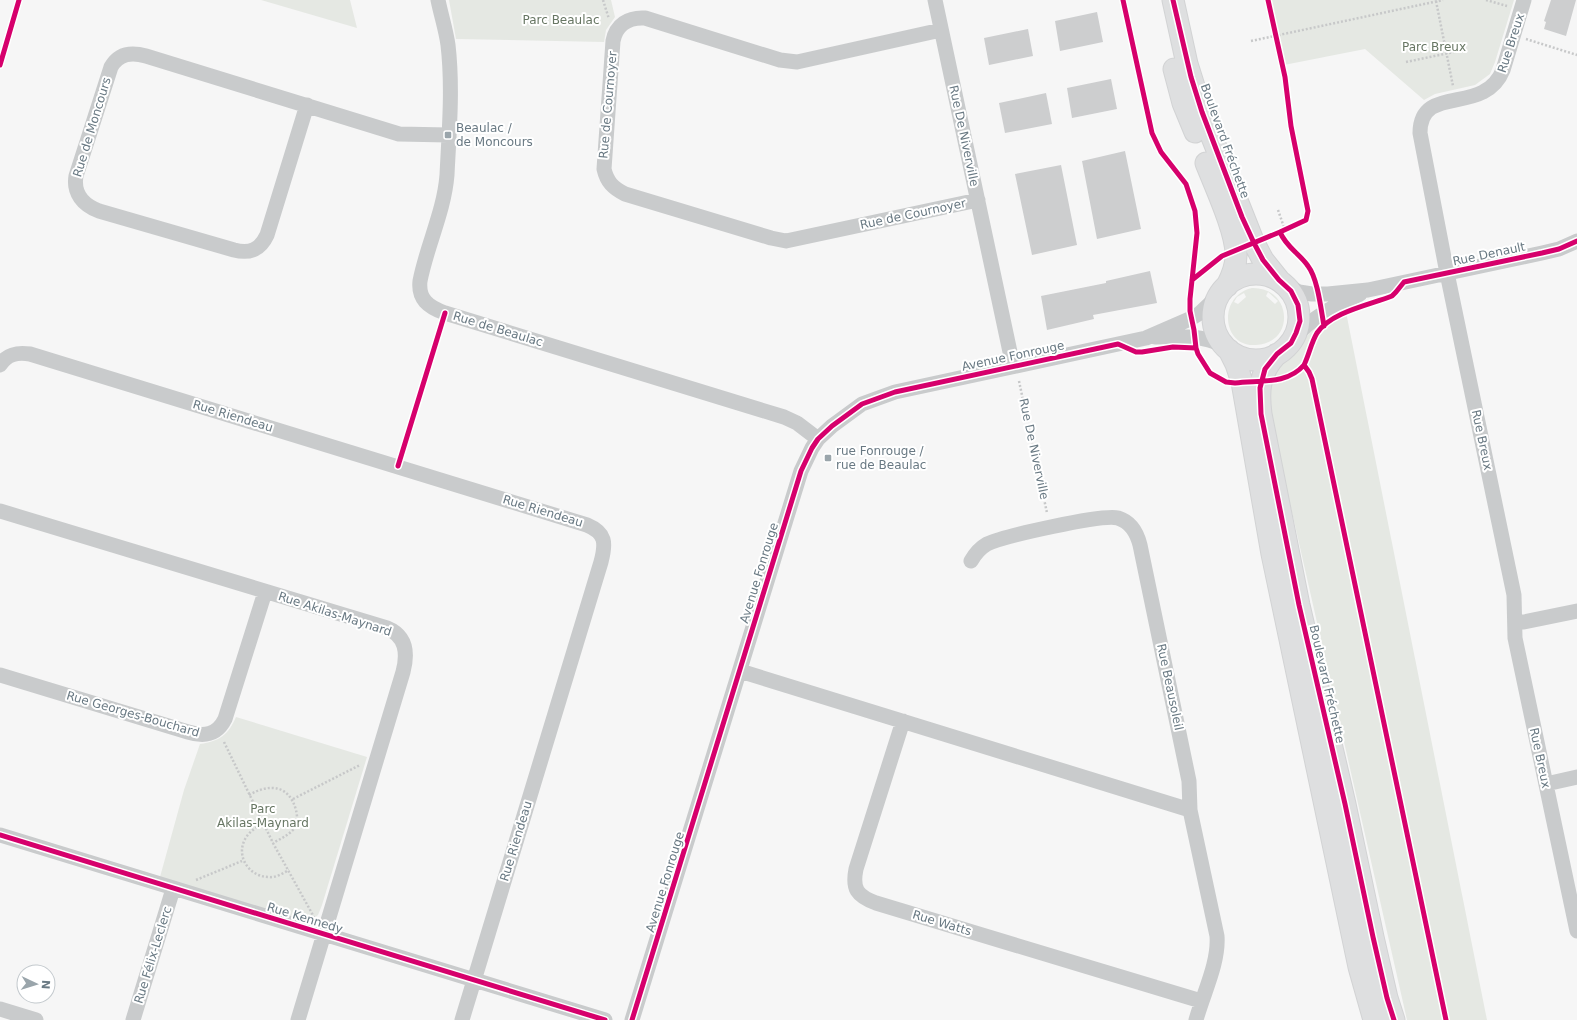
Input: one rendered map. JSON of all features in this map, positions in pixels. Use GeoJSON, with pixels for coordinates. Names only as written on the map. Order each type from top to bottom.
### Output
{"type":"FeatureCollection","features":[{"type":"Feature","properties":{"kind":"main road","name":"Boulevard Fréchette"},"geometry":{"type":"LineString","coordinates":[[1158,0],[1169,53],[1183,103],[1234,240],[1236,262],[1234,269],[1222,291]]}},
{"type":"Feature","properties":{"kind":"main road","name":"Boulevard Fréchette"},"geometry":{"type":"LineString","coordinates":[[1173,0],[1187,64],[1206,124],[1251,236],[1263,260],[1282,282]]}},
{"type":"Feature","properties":{"kind":"main road"},"geometry":{"type":"LineString","coordinates":[[1227,348],[1236,354],[1250,359],[1268,358],[1286,348],[1294,338],[1300,321],[1298,306],[1292,291],[1282,282],[1265,275],[1250,274],[1234,280],[1222,291],[1214,306],[1213,320],[1217,334],[1236,364],[1242,382],[1272,554],[1358,960],[1374,1020]]}},
{"type":"Feature","properties":{"kind":"main road","name":"Boulevard Fréchette"},"geometry":{"type":"LineString","coordinates":[[1277,354],[1265,369],[1261,381],[1260,404],[1262,421],[1299,605],[1344,804],[1372,937],[1394,1020]]}},
{"type":"Feature","properties":{"kind":"street","name":"Rue de Beaulac"},"geometry":{"type":"LineString","coordinates":[[438,0],[446,36],[448,54],[447,176],[445,195],[420,281],[420,292],[424,301],[435,309],[445,313],[784,417],[797,423],[818,440]]}},
{"type":"Feature","properties":{"kind":"street","name":"Rue De Niverville"},"geometry":{"type":"LineString","coordinates":[[935,0],[1013,366]]}},
{"type":"Feature","properties":{"kind":"street","name":"Rue Breux"},"geometry":{"type":"LineString","coordinates":[[1518,3],[1504,70],[1498,80],[1489,89],[1475,96],[1436,105],[1426,112],[1421,123],[1421,141],[1514,595],[1515,638],[1577,932]]}},
{"type":"Feature","properties":{"kind":"street","name":"Rue de Cournoyer"},"geometry":{"type":"LineString","coordinates":[[941,30],[796,62],[780,60],[645,18],[629,20],[620,26],[614,35],[604,169],[607,181],[625,194],[771,238],[786,241],[978,200]]}},
{"type":"Feature","properties":{"kind":"street","name":"Rue de Moncours"},"geometry":{"type":"LineString","coordinates":[[307,105],[268,235],[262,244],[255,250],[244,252],[234,250],[99,211],[85,204],[77,191],[75,181],[76,176],[111,67],[116,60],[123,55],[141,55],[307,105],[399,134],[448,135]]}},
{"type":"Feature","properties":{"kind":"street","name":"Rue Denault"},"geometry":{"type":"LineString","coordinates":[[1282,282],[1299,292],[1312,294],[1368,290],[1542,253],[1559,249],[1577,241]]}},
{"type":"Feature","properties":{"kind":"street","name":"Rue Denault"},"geometry":{"type":"LineString","coordinates":[[1294,338],[1302,328],[1316,317],[1368,290]]}},
{"type":"Feature","properties":{"kind":"street"},"geometry":{"type":"LineString","coordinates":[[1146,338],[1192,318],[1200,313],[1222,291]]}},
{"type":"Feature","properties":{"kind":"street"},"geometry":{"type":"LineString","coordinates":[[1146,338],[1192,336],[1209,339],[1227,348]]}},
{"type":"Feature","properties":{"kind":"street","name":"Avenue Fonrouge"},"geometry":{"type":"LineString","coordinates":[[632,1020],[795,488],[806,460],[818,440],[848,413],[873,399],[895,392],[1146,338]]}},
{"type":"Feature","properties":{"kind":"street","name":"Rue Riendeau"},"geometry":{"type":"LineString","coordinates":[[0,366],[7,357],[12,354],[30,354],[587,525],[598,530],[601,534],[604,549],[601,562],[462,1020]]}},
{"type":"Feature","properties":{"kind":"street","name":"Rue Akilas-Maynard"},"geometry":{"type":"LineString","coordinates":[[0,511],[387,628],[397,633],[401,638],[405,648],[405,664],[298,1020]]}},
{"type":"Feature","properties":{"kind":"street","name":"Rue Beausoleil"},"geometry":{"type":"LineString","coordinates":[[971,561],[980,548],[993,541],[1108,517],[1119,518],[1132,527],[1138,538],[1189,781],[1190,810],[1216,936],[1217,947],[1215,958],[1196,1020]]}},
{"type":"Feature","properties":{"kind":"street","name":"Rue Georges-Bouchard"},"geometry":{"type":"LineString","coordinates":[[0,675],[188,732],[206,735],[217,729],[225,719],[265,592]]}},
{"type":"Feature","properties":{"kind":"street"},"geometry":{"type":"LineString","coordinates":[[1515,622],[1524,622],[1577,610]]}},
{"type":"Feature","properties":{"kind":"street"},"geometry":{"type":"LineString","coordinates":[[740,671],[1190,810]]}},
{"type":"Feature","properties":{"kind":"street","name":"Rue Watts"},"geometry":{"type":"LineString","coordinates":[[903,721],[856,869],[855,886],[860,895],[876,903],[1201,1001]]}},
{"type":"Feature","properties":{"kind":"street"},"geometry":{"type":"LineString","coordinates":[[1546,784],[1577,777]]}},
{"type":"Feature","properties":{"kind":"street","name":"Rue Kennedy"},"geometry":{"type":"LineString","coordinates":[[0,835],[605,1020]]}},
{"type":"Feature","properties":{"kind":"street","name":"Rue Félix-Leclerc"},"geometry":{"type":"LineString","coordinates":[[133,1020],[173,889]]}},
{"type":"Feature","properties":{"kind":"street"},"geometry":{"type":"LineString","coordinates":[[0,1009],[36,1020]]}},
{"type":"Feature","properties":{"kind":"path"},"geometry":{"type":"LineString","coordinates":[[1251,41],[1443,0]]}},
{"type":"Feature","properties":{"kind":"path"},"geometry":{"type":"LineString","coordinates":[[1486,0],[1518,3]]}},
{"type":"Feature","properties":{"kind":"path"},"geometry":{"type":"LineString","coordinates":[[1436,1],[1454,90]]}},
{"type":"Feature","properties":{"kind":"path"},"geometry":{"type":"LineString","coordinates":[[1274,28],[1277,42]]}},
{"type":"Feature","properties":{"kind":"path"},"geometry":{"type":"LineString","coordinates":[[1523,38],[1577,55]]}},
{"type":"Feature","properties":{"kind":"path"},"geometry":{"type":"LineString","coordinates":[[1406,62],[1446,52],[1468,49]]}},
{"type":"Feature","properties":{"kind":"path"},"geometry":{"type":"LineString","coordinates":[[1278,210],[1283,231],[1291,227]]}},
{"type":"Feature","properties":{"kind":"path"},"geometry":{"type":"LineString","coordinates":[[217,729],[274,843],[324,934]]}},
{"type":"Feature","properties":{"kind":"path"},"geometry":{"type":"LineString","coordinates":[[293,799],[377,756]]}},
{"type":"Feature","properties":{"kind":"path"},"geometry":{"type":"LineString","coordinates":[[249,795],[269,787],[281,790],[293,799],[297,815],[296,824],[291,833],[274,843]]}},
{"type":"Feature","properties":{"kind":"path"},"geometry":{"type":"LineString","coordinates":[[264,823],[246,836],[243,844],[242,861],[248,869],[255,874],[264,877],[271,878],[289,870]]}},
{"type":"Feature","properties":{"kind":"path"},"geometry":{"type":"LineString","coordinates":[[173,889],[242,861]]}},
{"type":"Feature","properties":{"kind":"green space"},"geometry":{"type":"Polygon","coordinates":[[[261,0],[350,0],[357,28],[261,0]]]}},
{"type":"Feature","properties":{"kind":"green space","name":"Parc Beaulac"},"geometry":{"type":"Polygon","coordinates":[[[449,0],[611,0],[615,17],[606,30],[604,42],[456,39],[449,0]]]}},
{"type":"Feature","properties":{"kind":"green space","name":"Parc Breux"},"geometry":{"type":"Polygon","coordinates":[[[1271,0],[1514,0],[1490,74],[1475,85],[1435,94],[1424,100],[1365,49],[1284,65],[1271,0]]]}},
{"type":"Feature","properties":{"kind":"green space"},"geometry":{"type":"Polygon","coordinates":[[[1252,288],[1265,290],[1275,296],[1281,305],[1284,315],[1283,326],[1278,335],[1269,342],[1256,345],[1245,344],[1236,338],[1231,330],[1228,321],[1229,310],[1233,301],[1241,293],[1252,288]],[[1268,292],[1266,296],[1275,304],[1278,301],[1268,292]],[[1244,293],[1237,297],[1234,302],[1238,304],[1246,297],[1244,293]]]}},
{"type":"Feature","properties":{"kind":"green space"},"geometry":{"type":"Polygon","coordinates":[[[1345,307],[1487,1020],[1407,1020],[1268,406],[1273,367],[1289,357],[1313,329],[1345,307]]]}},
{"type":"Feature","properties":{"kind":"green space","name":"Parc Akilas-Maynard"},"geometry":{"type":"Polygon","coordinates":[[[236,717],[367,757],[322,905],[318,915],[312,920],[301,920],[160,877],[184,790],[200,744],[218,739],[226,733],[236,717]]]}},
{"type":"Feature","properties":{"kind":"building"},"geometry":{"type":"Polygon","coordinates":[[[1551,0],[1576,0],[1566,36],[1544,29],[1546,22],[1544,21],[1551,0]]]}},
{"type":"Feature","properties":{"kind":"building"},"geometry":{"type":"Polygon","coordinates":[[[1097,12],[1103,42],[1060,51],[1055,21],[1097,12]]]}},
{"type":"Feature","properties":{"kind":"building"},"geometry":{"type":"Polygon","coordinates":[[[1028,29],[1033,56],[989,65],[984,38],[1028,29]]]}},
{"type":"Feature","properties":{"kind":"building"},"geometry":{"type":"Polygon","coordinates":[[[1111,79],[1117,109],[1072,118],[1067,88],[1111,79]]]}},
{"type":"Feature","properties":{"kind":"building"},"geometry":{"type":"Polygon","coordinates":[[[1046,93],[1052,124],[1005,133],[999,103],[1046,93]]]}},
{"type":"Feature","properties":{"kind":"building"},"geometry":{"type":"Polygon","coordinates":[[[1125,151],[1141,229],[1097,239],[1082,161],[1125,151]]]}},
{"type":"Feature","properties":{"kind":"building"},"geometry":{"type":"Polygon","coordinates":[[[1061,165],[1077,245],[1032,255],[1015,174],[1061,165]]]}},
{"type":"Feature","properties":{"kind":"building"},"geometry":{"type":"Polygon","coordinates":[[[1150,271],[1157,303],[1093,315],[1094,319],[1047,330],[1041,296],[1106,283],[1106,281],[1150,271]]]}},
{"type":"Feature","properties":{"kind":"cycle path"},"geometry":{"type":"LineString","coordinates":[[0,65],[19,0]]}},
{"type":"Feature","properties":{"kind":"cycle path"},"geometry":{"type":"LineString","coordinates":[[1123,0],[1152,133],[1161,152],[1186,184],[1195,211],[1197,233],[1190,311],[1196,348],[1210,373],[1226,382],[1235,383],[1272,380],[1289,376],[1304,365],[1315,337],[1323,326],[1341,314],[1392,296],[1404,282],[1559,249],[1577,241]]}},
{"type":"Feature","properties":{"kind":"cycle path"},"geometry":{"type":"LineString","coordinates":[[1173,0],[1191,77],[1202,112],[1242,217],[1263,260],[1279,280],[1291,291],[1298,305],[1300,321],[1291,343],[1277,354],[1265,369],[1260,388],[1261,414],[1299,605],[1345,804],[1373,937],[1387,998],[1394,1020]]}},
{"type":"Feature","properties":{"kind":"cycle path"},"geometry":{"type":"LineString","coordinates":[[1268,0],[1285,77],[1291,126],[1308,211],[1306,220],[1280,232],[1289,246],[1304,261],[1311,272],[1319,295],[1324,326]]}},
{"type":"Feature","properties":{"kind":"cycle path"},"geometry":{"type":"LineString","coordinates":[[1192,280],[1222,256],[1280,232]]}},
{"type":"Feature","properties":{"kind":"cycle path"},"geometry":{"type":"LineString","coordinates":[[398,466],[445,313]]}},
{"type":"Feature","properties":{"kind":"cycle path"},"geometry":{"type":"LineString","coordinates":[[632,1020],[801,471],[818,439],[832,426],[862,404],[895,392],[1118,344],[1136,352],[1173,347],[1196,348]]}},
{"type":"Feature","properties":{"kind":"cycle path"},"geometry":{"type":"LineString","coordinates":[[1304,365],[1312,379],[1446,1020]]}},
{"type":"Feature","properties":{"kind":"cycle path"},"geometry":{"type":"LineString","coordinates":[[0,835],[605,1020]]}},
{"type":"Feature","properties":{"kind":"place","name":"Beaulac / de Moncours"},"geometry":{"type":"Point","coordinates":[448,135]}},
{"type":"Feature","properties":{"kind":"place","name":"rue Fonrouge / rue de Beaulac"},"geometry":{"type":"Point","coordinates":[828,458]}}]}
